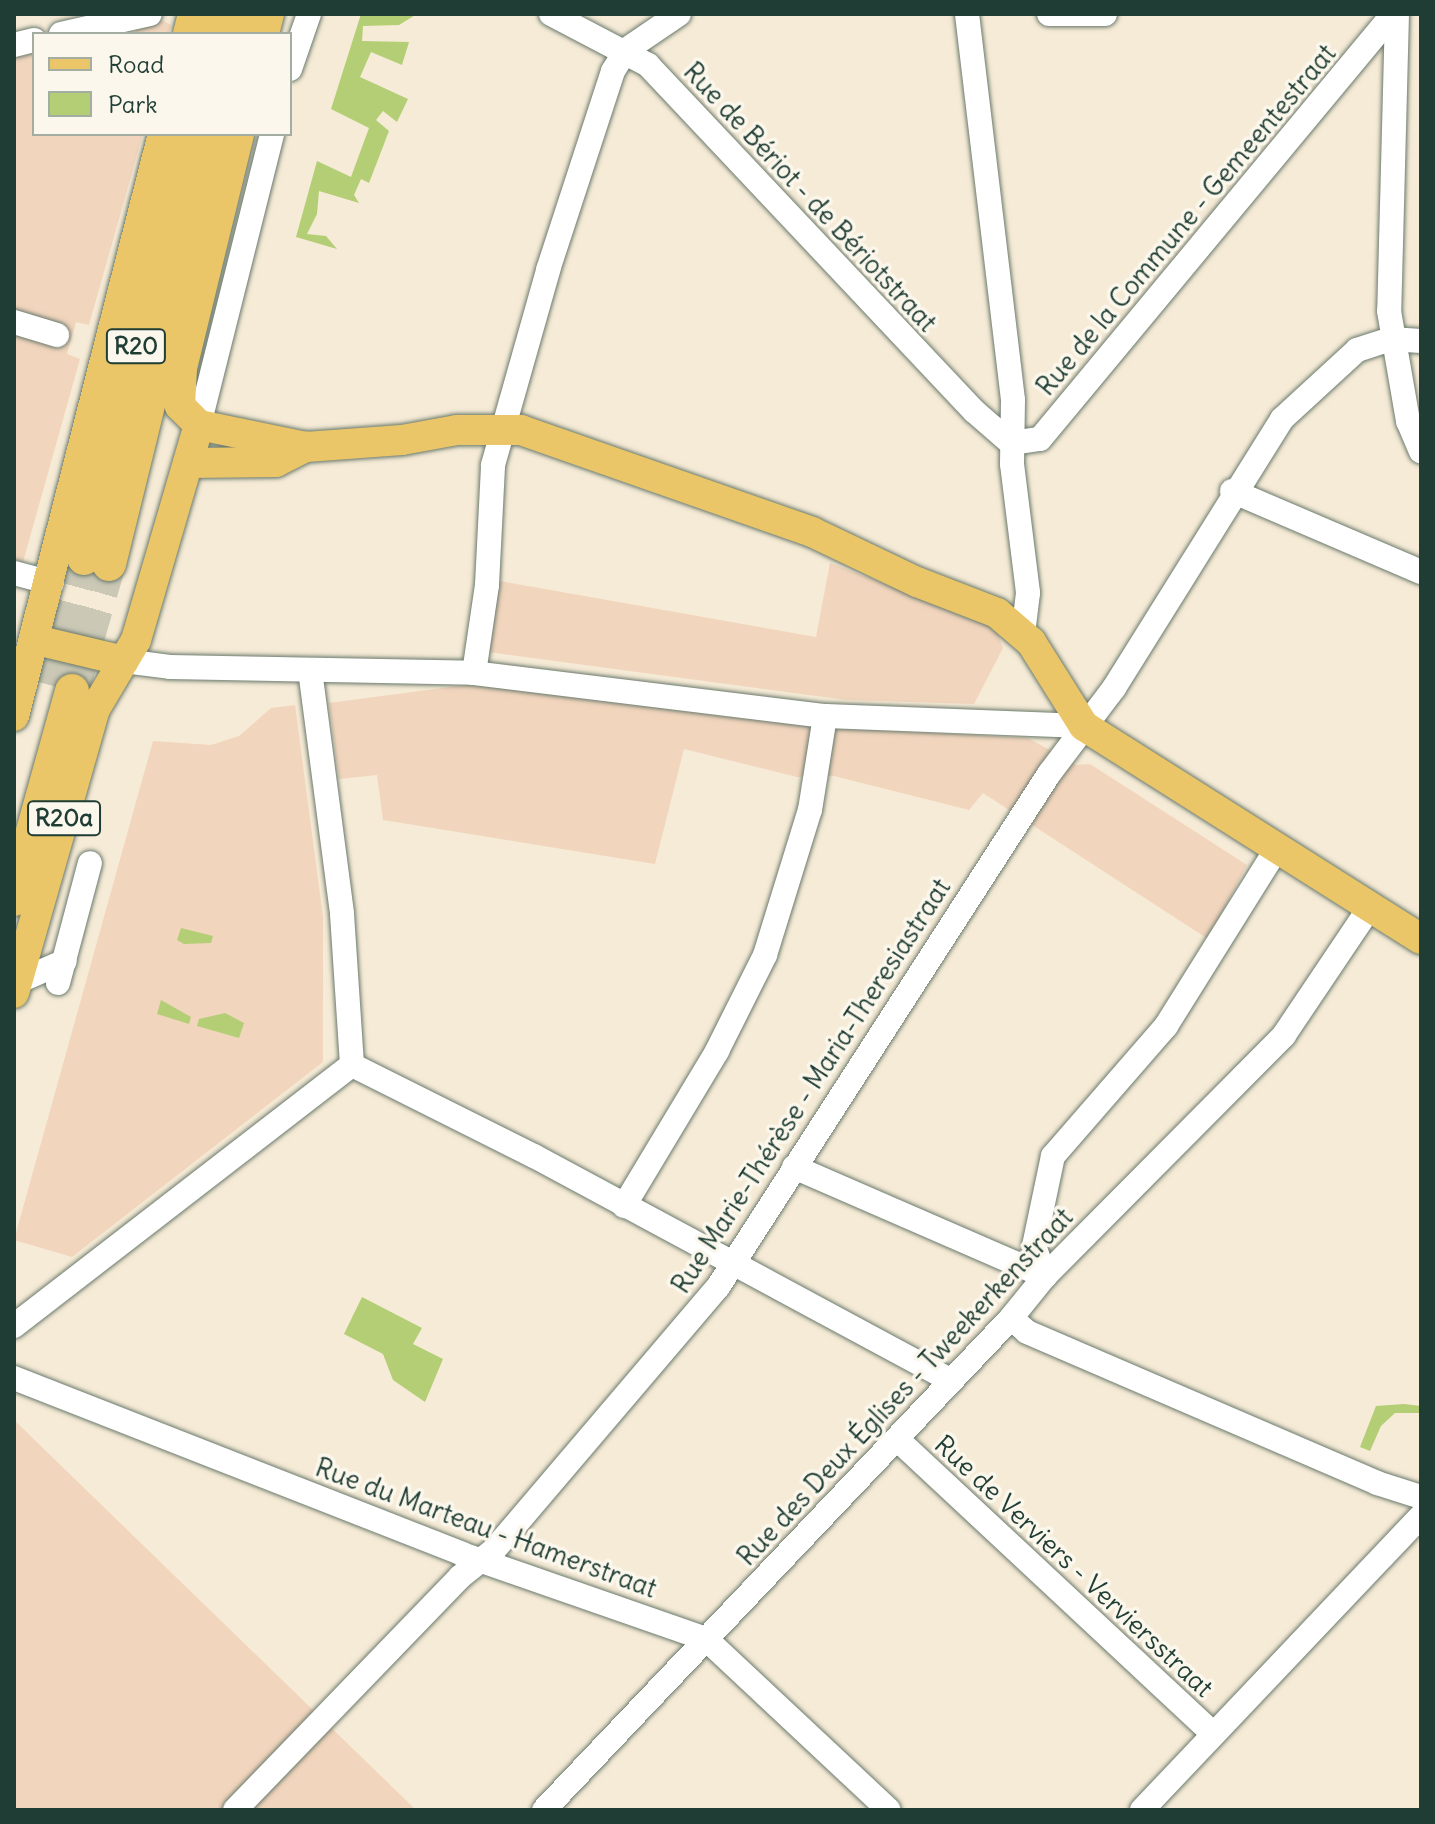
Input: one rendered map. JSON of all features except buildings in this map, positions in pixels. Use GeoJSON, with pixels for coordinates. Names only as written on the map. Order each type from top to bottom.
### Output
{"type":"FeatureCollection","features":[{"type":"Feature","properties":{"kind":"highway","name":"R20"},"geometry":{"type":"LineString","coordinates":[[187,136],[97,561],[215,136]]}},
{"type":"Feature","properties":{"kind":"highway"},"geometry":{"type":"LineString","coordinates":[[203,183],[232,136]]}},
{"type":"Feature","properties":{"kind":"highway"},"geometry":{"type":"LineString","coordinates":[[14,811],[61,688],[14,899]]}},
{"type":"Feature","properties":{"kind":"main road"},"geometry":{"type":"LineString","coordinates":[[15,708],[30,577],[162,136]]}},
{"type":"Feature","properties":{"kind":"main road"},"geometry":{"type":"LineString","coordinates":[[239,136],[182,368],[180,406],[199,425],[306,447],[501,428],[521,430],[812,532],[917,582],[997,613],[1023,631],[1084,726],[1368,910],[1421,939]]}},
{"type":"Feature","properties":{"kind":"main road"},"geometry":{"type":"LineString","coordinates":[[25,638],[124,661],[136,640],[199,425]]}},
{"type":"Feature","properties":{"kind":"main road"},"geometry":{"type":"LineString","coordinates":[[188,463],[276,462],[306,447]]}},
{"type":"Feature","properties":{"kind":"main road","name":"R20a"},"geometry":{"type":"LineString","coordinates":[[16,987],[100,693],[124,661]]}},
{"type":"Feature","properties":{"kind":"street"},"geometry":{"type":"LineString","coordinates":[[70,32],[150,14]]}},
{"type":"Feature","properties":{"kind":"street"},"geometry":{"type":"LineString","coordinates":[[292,63],[309,14]]}},
{"type":"Feature","properties":{"kind":"street","name":"Rue de Bériot - de Bériotstraat"},"geometry":{"type":"LineString","coordinates":[[551,14],[626,50],[648,65],[974,411],[1011,443]]}},
{"type":"Feature","properties":{"kind":"street"},"geometry":{"type":"LineString","coordinates":[[474,673],[487,585],[485,553],[501,428],[571,199],[613,71],[626,50],[679,14]]}},
{"type":"Feature","properties":{"kind":"street"},"geometry":{"type":"LineString","coordinates":[[967,14],[1013,400],[1011,443],[1028,593],[1023,631]]}},
{"type":"Feature","properties":{"kind":"street"},"geometry":{"type":"LineString","coordinates":[[1049,14],[1105,14]]}},
{"type":"Feature","properties":{"kind":"street"},"geometry":{"type":"LineString","coordinates":[[1395,14],[1391,339],[1408,421],[1421,451]]}},
{"type":"Feature","properties":{"kind":"street","name":"Rue de la Commune - Gemeentestraat"},"geometry":{"type":"LineString","coordinates":[[1011,443],[1040,439],[1395,14]]}},
{"type":"Feature","properties":{"kind":"street"},"geometry":{"type":"LineString","coordinates":[[199,425],[271,136]]}},
{"type":"Feature","properties":{"kind":"street"},"geometry":{"type":"LineString","coordinates":[[14,322],[57,335]]}},
{"type":"Feature","properties":{"kind":"street"},"geometry":{"type":"LineString","coordinates":[[1391,339],[1421,341]]}},
{"type":"Feature","properties":{"kind":"street","name":"Rue Marie-Thérèse - Maria-Theresiastraat"},"geometry":{"type":"LineString","coordinates":[[235,1810],[482,1559],[718,1287],[1084,726],[1114,688],[1232,491],[1282,419],[1316,384],[1357,350],[1391,339]]}},
{"type":"Feature","properties":{"kind":"street"},"geometry":{"type":"LineString","coordinates":[[1232,491],[1421,572]]}},
{"type":"Feature","properties":{"kind":"street"},"geometry":{"type":"LineString","coordinates":[[124,661],[170,667],[474,673],[825,716],[1084,726]]}},
{"type":"Feature","properties":{"kind":"street"},"geometry":{"type":"LineString","coordinates":[[310,670],[326,782],[352,1065]]}},
{"type":"Feature","properties":{"kind":"street"},"geometry":{"type":"LineString","coordinates":[[624,1206],[717,1051],[765,955],[810,810],[825,716]]}},
{"type":"Feature","properties":{"kind":"street"},"geometry":{"type":"LineString","coordinates":[[1045,1276],[1034,1246],[1053,1156],[1166,1026],[1276,850]]}},
{"type":"Feature","properties":{"kind":"street"},"geometry":{"type":"LineString","coordinates":[[16,987],[62,972],[90,863]]}},
{"type":"Feature","properties":{"kind":"street"},"geometry":{"type":"LineString","coordinates":[[49,867],[79,903]]}},
{"type":"Feature","properties":{"kind":"street","name":"Rue des Deux Églises - Tweekerkenstraat"},"geometry":{"type":"LineString","coordinates":[[544,1810],[1011,1318],[1045,1276],[1284,1035],[1368,910]]}},
{"type":"Feature","properties":{"kind":"street"},"geometry":{"type":"LineString","coordinates":[[352,1065],[951,1381]]}},
{"type":"Feature","properties":{"kind":"street"},"geometry":{"type":"LineString","coordinates":[[14,1326],[352,1065]]}},
{"type":"Feature","properties":{"kind":"street"},"geometry":{"type":"LineString","coordinates":[[794,1167],[1045,1276]]}},
{"type":"Feature","properties":{"kind":"street"},"geometry":{"type":"LineString","coordinates":[[1011,1318],[1042,1338],[1421,1497]]}},
{"type":"Feature","properties":{"kind":"street","name":"Rue du Marteau - Hamerstraat"},"geometry":{"type":"LineString","coordinates":[[14,1378],[482,1559],[706,1639],[889,1810]]}},
{"type":"Feature","properties":{"kind":"street","name":"Rue de Verviers - Verviersstraat"},"geometry":{"type":"LineString","coordinates":[[897,1439],[1213,1734]]}},
{"type":"Feature","properties":{"kind":"street"},"geometry":{"type":"LineString","coordinates":[[1142,1810],[1421,1516]]}},
{"type":"Feature","properties":{"kind":"shaded area"},"geometry":{"type":"Polygon","coordinates":[[[163,21],[171,25],[169,32],[136,32],[135,24],[163,21]]]}},
{"type":"Feature","properties":{"kind":"shaded area"},"geometry":{"type":"Polygon","coordinates":[[[32,48],[32,136],[142,136],[89,325],[76,322],[67,354],[80,359],[23,562],[14,559],[14,53],[32,48]]]}},
{"type":"Feature","properties":{"kind":"shaded area"},"geometry":{"type":"Polygon","coordinates":[[[830,563],[995,626],[1003,648],[974,704],[847,700],[488,652],[500,581],[816,637],[830,563]]]}},
{"type":"Feature","properties":{"kind":"shaded area"},"geometry":{"type":"Polygon","coordinates":[[[473,684],[805,725],[1028,738],[1076,765],[1090,764],[1247,865],[1208,939],[983,793],[969,810],[834,776],[797,777],[684,749],[655,864],[383,820],[377,775],[339,779],[329,703],[473,684]]]}},
{"type":"Feature","properties":{"kind":"shaded area"},"geometry":{"type":"Polygon","coordinates":[[[295,705],[323,917],[323,1062],[72,1257],[14,1240],[153,741],[211,745],[239,736],[271,708],[295,705]]]}},
{"type":"Feature","properties":{"kind":"shaded area"},"geometry":{"type":"Polygon","coordinates":[[[14,1420],[416,1810],[14,1810],[14,1420]]]}},
{"type":"Feature","properties":{"kind":"green space"},"geometry":{"type":"Polygon","coordinates":[[[361,14],[417,14],[399,25],[363,26],[362,41],[409,42],[402,65],[371,52],[360,77],[408,99],[397,122],[383,111],[376,120],[389,131],[369,183],[361,179],[354,195],[359,203],[319,191],[317,214],[307,234],[326,236],[337,249],[296,237],[317,161],[351,177],[369,128],[331,109],[361,14]]]}},
{"type":"Feature","properties":{"kind":"green space"},"geometry":{"type":"Polygon","coordinates":[[[181,928],[213,936],[211,943],[184,944],[177,940],[181,928]]]}},
{"type":"Feature","properties":{"kind":"green space"},"geometry":{"type":"Polygon","coordinates":[[[161,1000],[191,1017],[189,1024],[157,1014],[161,1000]]]}},
{"type":"Feature","properties":{"kind":"green space"},"geometry":{"type":"Polygon","coordinates":[[[225,1013],[244,1023],[239,1038],[197,1026],[199,1019],[225,1013]]]}},
{"type":"Feature","properties":{"kind":"green space"},"geometry":{"type":"Polygon","coordinates":[[[362,1297],[422,1328],[413,1344],[443,1359],[425,1402],[393,1380],[383,1354],[344,1334],[362,1297]]]}},
{"type":"Feature","properties":{"kind":"green space"},"geometry":{"type":"Polygon","coordinates":[[[1376,1406],[1421,1406],[1421,1413],[1395,1413],[1381,1426],[1370,1451],[1360,1447],[1376,1406]]]}},
{"type":"Feature","properties":{"kind":"tunnel"},"geometry":{"type":"LineString","coordinates":[[49,685],[84,558]]}},
{"type":"Feature","properties":{"kind":"tunnel"},"geometry":{"type":"LineString","coordinates":[[72,691],[109,564]]}}]}
